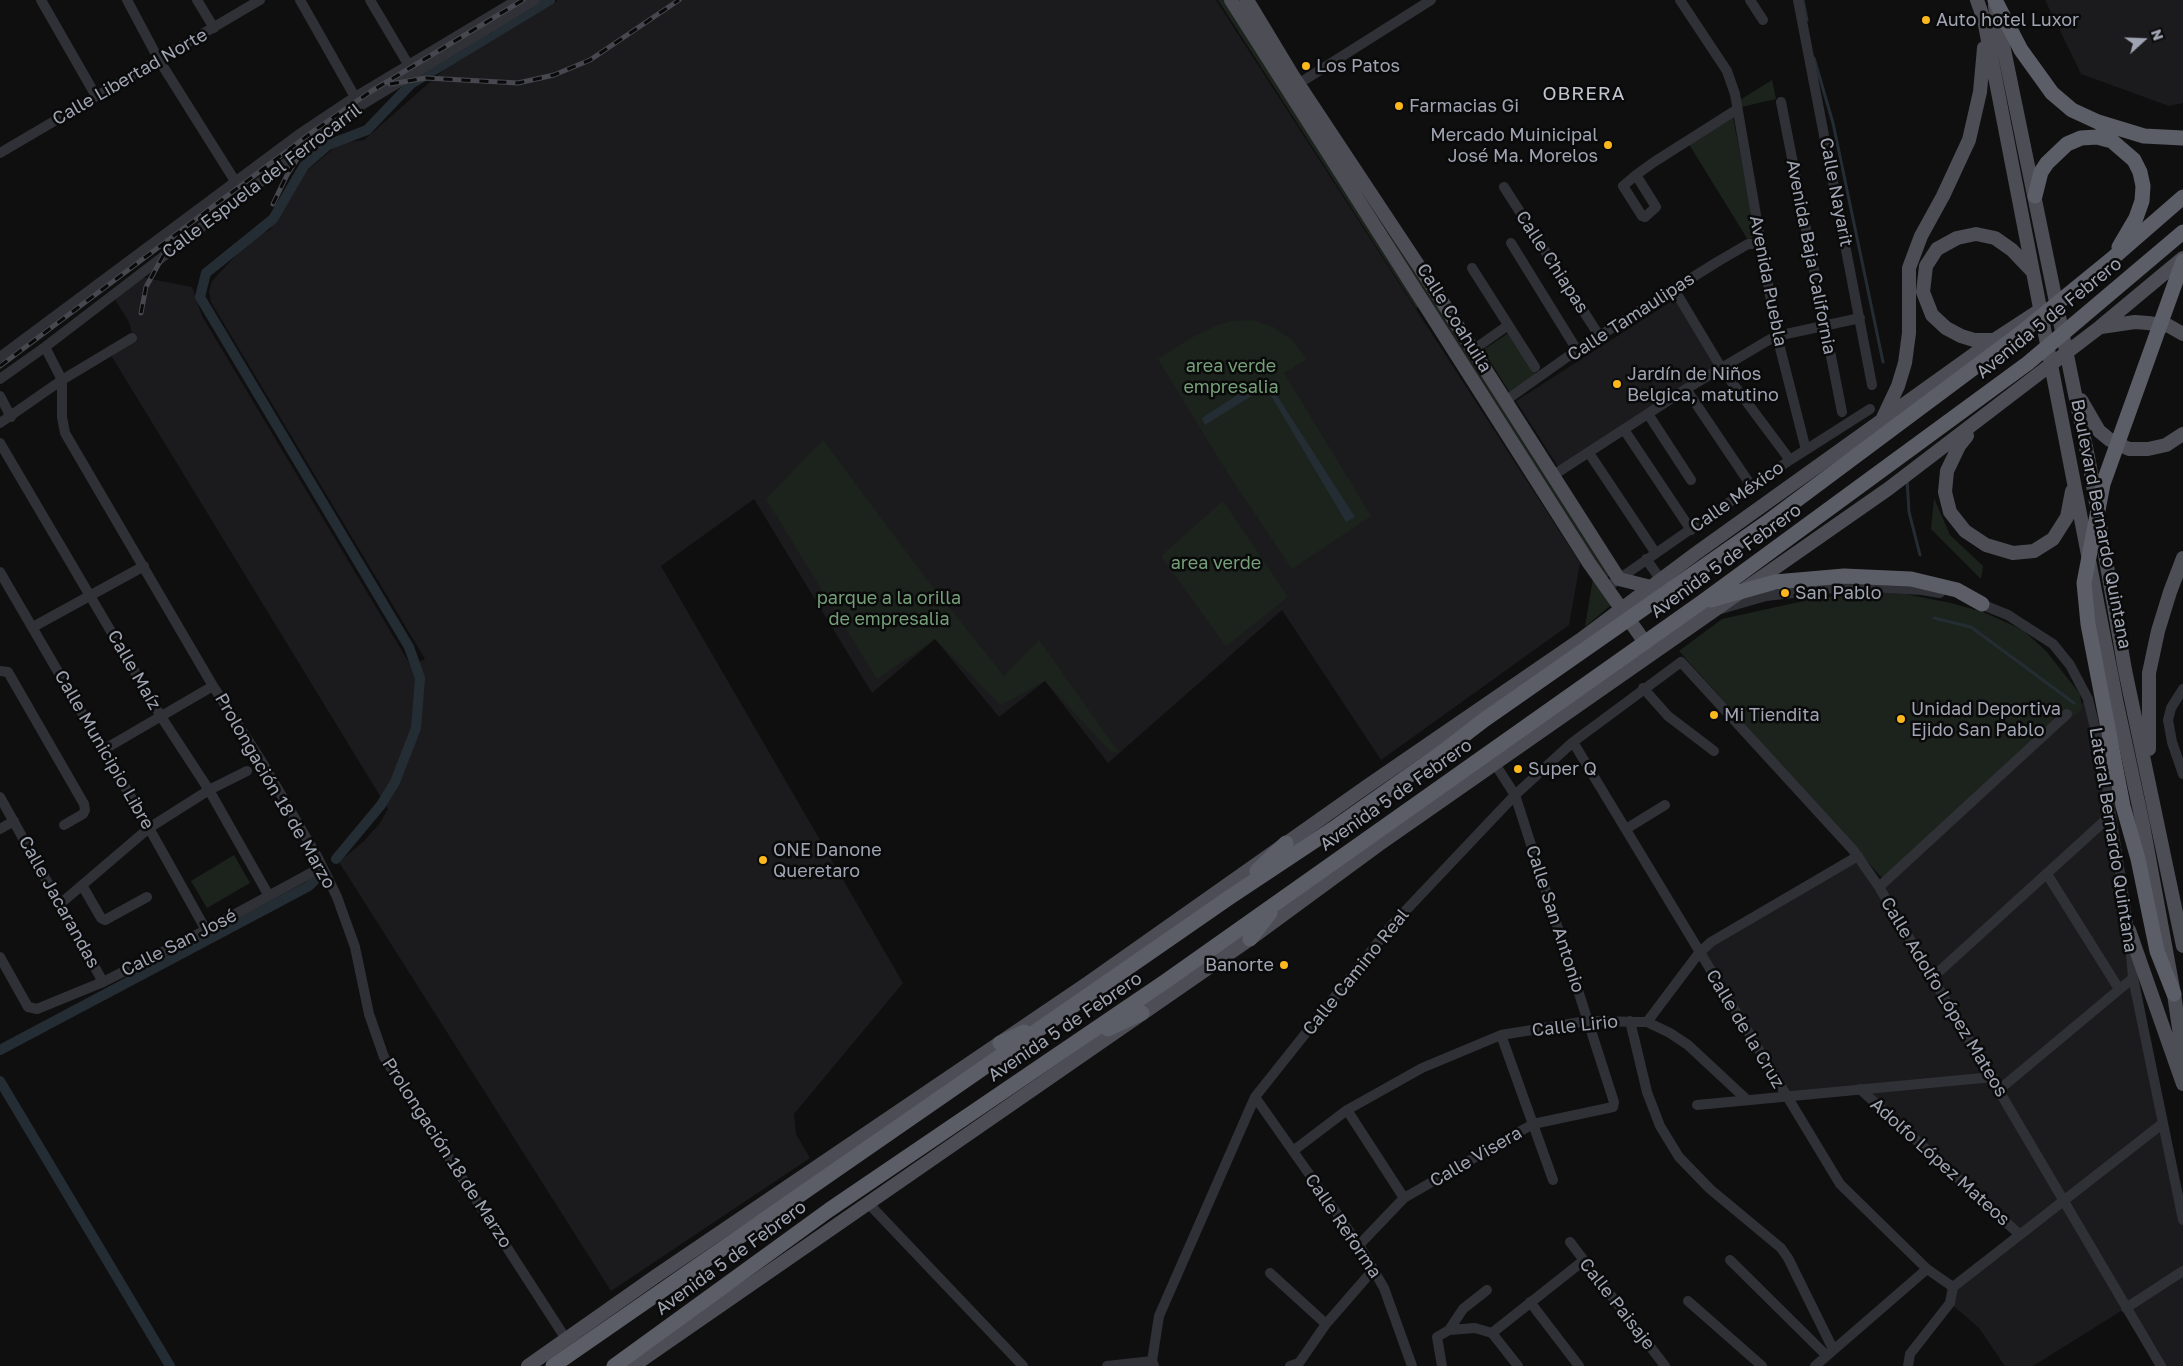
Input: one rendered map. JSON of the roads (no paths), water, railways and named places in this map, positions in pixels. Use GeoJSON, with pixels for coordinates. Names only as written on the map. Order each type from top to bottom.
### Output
{"type":"FeatureCollection","features":[{"type":"Feature","properties":{"kind":"highway"},"geometry":{"type":"LineString","coordinates":[[1994,0],[2021,50],[2052,93],[2072,110],[2098,122],[2144,136],[2183,138]]}},
{"type":"Feature","properties":{"kind":"highway"},"geometry":{"type":"LineString","coordinates":[[2035,196],[2041,172],[2047,162],[2067,144],[2081,138],[2096,137],[2112,141],[2125,150],[2134,160],[2140,172],[2142,201],[2136,218],[2114,257]]}},
{"type":"Feature","properties":{"kind":"highway","name":"Avenida 5 de Febrero"},"geometry":{"type":"LineString","coordinates":[[553,1366],[1230,897],[1337,826],[1445,750],[1484,720],[1766,523],[2022,332],[2114,257],[2183,197]]}},
{"type":"Feature","properties":{"kind":"highway","name":"Avenida 5 de Febrero"},"geometry":{"type":"LineString","coordinates":[[614,1366],[829,1210],[1071,1046],[1500,745],[1707,607],[1881,471],[2028,363],[2183,232]]}},
{"type":"Feature","properties":{"kind":"highway"},"geometry":{"type":"LineString","coordinates":[[2174,994],[2157,951],[2138,859],[2123,806],[2088,624],[2084,583],[2103,484],[2183,259]]}},
{"type":"Feature","properties":{"kind":"highway"},"geometry":{"type":"LineString","coordinates":[[1707,607],[1775,582],[1844,576],[1911,579],[1957,590],[1982,604]]}},
{"type":"Feature","properties":{"kind":"highway"},"geometry":{"type":"LineString","coordinates":[[1230,897],[1286,842]]}},
{"type":"Feature","properties":{"kind":"highway"},"geometry":{"type":"LineString","coordinates":[[1250,939],[1280,900]]}},
{"type":"Feature","properties":{"kind":"highway"},"geometry":{"type":"LineString","coordinates":[[1000,1043],[1070,1009]]}},
{"type":"Feature","properties":{"kind":"highway"},"geometry":{"type":"LineString","coordinates":[[1071,1046],[1142,1013]]}},
{"type":"Feature","properties":{"kind":"main road","name":"Calle Coahuila"},"geometry":{"type":"LineString","coordinates":[[1231,0],[1458,361],[1606,588],[1652,652]]}},
{"type":"Feature","properties":{"kind":"main road","name":"Boulevard Bernardo Quintana"},"geometry":{"type":"LineString","coordinates":[[1977,0],[1984,20],[2116,704],[2143,825],[2174,994],[2183,1056]]}},
{"type":"Feature","properties":{"kind":"main road","name":"Boulevard Bernardo Quintana"},"geometry":{"type":"LineString","coordinates":[[1994,0],[2089,462],[2126,670],[2183,946]]}},
{"type":"Feature","properties":{"kind":"main road","name":"Calle Coahuila"},"geometry":{"type":"LineString","coordinates":[[1249,1],[1298,84],[1473,350],[1619,579]]}},
{"type":"Feature","properties":{"kind":"main road"},"geometry":{"type":"LineString","coordinates":[[1882,420],[1898,386],[1905,363],[1909,333],[1909,268],[1920,236],[1943,196],[1970,140],[1984,62],[1984,20]]}},
{"type":"Feature","properties":{"kind":"main road"},"geometry":{"type":"LineString","coordinates":[[1994,340],[1974,340],[1961,336],[1946,328],[1932,315],[1923,292],[1926,266],[1937,249],[1957,238],[1976,234],[1995,238],[2012,250],[2031,270]]}},
{"type":"Feature","properties":{"kind":"main road","name":"Avenida 5 de Febrero"},"geometry":{"type":"LineString","coordinates":[[633,1366],[1250,939],[1378,845],[1652,652],[1707,607],[1888,489],[2100,327],[2183,259]]}},
{"type":"Feature","properties":{"kind":"main road","name":"Avenida 5 de Febrero"},"geometry":{"type":"LineString","coordinates":[[528,1366],[1000,1043],[1286,842],[1580,640],[1994,340],[2092,275]]}},
{"type":"Feature","properties":{"kind":"main road"},"geometry":{"type":"LineString","coordinates":[[2100,327],[2135,322],[2148,323],[2168,326],[2183,334]]}},
{"type":"Feature","properties":{"kind":"main road"},"geometry":{"type":"LineString","coordinates":[[2068,363],[2087,412],[2099,431],[2110,440],[2129,448],[2148,449],[2166,445],[2183,434]]}},
{"type":"Feature","properties":{"kind":"main road"},"geometry":{"type":"LineString","coordinates":[[1980,420],[1959,446],[1947,471],[1945,492],[1950,512],[1965,531],[1986,545],[2013,553],[2034,551],[2053,539],[2067,517],[2071,501],[2073,484],[2069,458]]}},
{"type":"Feature","properties":{"kind":"main road"},"geometry":{"type":"LineString","coordinates":[[2159,827],[2149,749],[2149,673],[2160,623],[2183,558]]}},
{"type":"Feature","properties":{"kind":"main road"},"geometry":{"type":"LineString","coordinates":[[1619,579],[1656,584]]}},
{"type":"Feature","properties":{"kind":"main road"},"geometry":{"type":"LineString","coordinates":[[2129,930],[2183,1084]]}},
{"type":"Feature","properties":{"kind":"street"},"geometry":{"type":"LineString","coordinates":[[41,0],[96,96]]}},
{"type":"Feature","properties":{"kind":"street"},"geometry":{"type":"LineString","coordinates":[[127,0],[159,60],[235,181]]}},
{"type":"Feature","properties":{"kind":"street"},"geometry":{"type":"LineString","coordinates":[[197,0],[214,28]]}},
{"type":"Feature","properties":{"kind":"street","name":"Calle Libertad Norte"},"geometry":{"type":"LineString","coordinates":[[0,153],[214,28],[244,4],[260,0]]}},
{"type":"Feature","properties":{"kind":"street"},"geometry":{"type":"LineString","coordinates":[[300,0],[355,97]]}},
{"type":"Feature","properties":{"kind":"street"},"geometry":{"type":"LineString","coordinates":[[370,0],[408,64]]}},
{"type":"Feature","properties":{"kind":"street","name":"Calle Espuela del Ferrocarril"},"geometry":{"type":"LineString","coordinates":[[0,357],[235,181],[355,97],[517,0]]}},
{"type":"Feature","properties":{"kind":"street","name":"Calle Espuela del Ferrocarril"},"geometry":{"type":"LineString","coordinates":[[0,379],[45,348],[360,106],[534,0]]}},
{"type":"Feature","properties":{"kind":"street"},"geometry":{"type":"LineString","coordinates":[[1298,84],[1431,0]]}},
{"type":"Feature","properties":{"kind":"street","name":"Avenida Puebla"},"geometry":{"type":"LineString","coordinates":[[1680,0],[1727,71],[1735,94],[1736,110],[1777,336],[1806,450]]}},
{"type":"Feature","properties":{"kind":"street"},"geometry":{"type":"LineString","coordinates":[[1750,0],[1763,20],[1759,0]]}},
{"type":"Feature","properties":{"kind":"street","name":"Calle Nayarit"},"geometry":{"type":"LineString","coordinates":[[1798,0],[1872,385]]}},
{"type":"Feature","properties":{"kind":"street","name":"Avenida Baja California"},"geometry":{"type":"LineString","coordinates":[[1781,102],[1842,412]]}},
{"type":"Feature","properties":{"kind":"street"},"geometry":{"type":"LineString","coordinates":[[1636,175],[1655,206],[1655,210],[1645,217],[1642,216],[1623,187],[1636,175],[1736,110]]}},
{"type":"Feature","properties":{"kind":"street","name":"Calle Chiapas"},"geometry":{"type":"LineString","coordinates":[[1504,187],[1600,336]]}},
{"type":"Feature","properties":{"kind":"street"},"geometry":{"type":"LineString","coordinates":[[1511,243],[1577,350]]}},
{"type":"Feature","properties":{"kind":"street","name":"Calle Tamaulipas"},"geometry":{"type":"LineString","coordinates":[[1506,401],[1577,350],[1674,289],[1748,244],[1761,244]]}},
{"type":"Feature","properties":{"kind":"street"},"geometry":{"type":"LineString","coordinates":[[1472,268],[1534,367]]}},
{"type":"Feature","properties":{"kind":"street"},"geometry":{"type":"LineString","coordinates":[[1674,289],[1722,369],[1790,460]]}},
{"type":"Feature","properties":{"kind":"street"},"geometry":{"type":"LineString","coordinates":[[1552,476],[1625,431],[1686,389],[1777,336],[1860,318]]}},
{"type":"Feature","properties":{"kind":"street"},"geometry":{"type":"LineString","coordinates":[[1473,350],[1507,326]]}},
{"type":"Feature","properties":{"kind":"street"},"geometry":{"type":"LineString","coordinates":[[0,423],[62,380],[132,338]]}},
{"type":"Feature","properties":{"kind":"street","name":"Prolongación 18 de Marzo"},"geometry":{"type":"LineString","coordinates":[[45,348],[62,380],[62,417],[65,433],[214,686],[262,762],[337,897],[355,947],[369,1014],[384,1057],[566,1339]]}},
{"type":"Feature","properties":{"kind":"street"},"geometry":{"type":"LineString","coordinates":[[1686,389],[1752,487]]}},
{"type":"Feature","properties":{"kind":"street"},"geometry":{"type":"LineString","coordinates":[[0,396],[11,417]]}},
{"type":"Feature","properties":{"kind":"street","name":"Calle México"},"geometry":{"type":"LineString","coordinates":[[1606,588],[1790,460],[1870,409]]}},
{"type":"Feature","properties":{"kind":"street"},"geometry":{"type":"LineString","coordinates":[[1648,414],[1691,480]]}},
{"type":"Feature","properties":{"kind":"street"},"geometry":{"type":"LineString","coordinates":[[1625,431],[1691,530]]}},
{"type":"Feature","properties":{"kind":"street","name":"Calle Maíz"},"geometry":{"type":"LineString","coordinates":[[0,443],[162,718],[209,790],[269,896]]}},
{"type":"Feature","properties":{"kind":"street"},"geometry":{"type":"LineString","coordinates":[[1589,453],[1651,556],[1656,584]]}},
{"type":"Feature","properties":{"kind":"street"},"geometry":{"type":"LineString","coordinates":[[33,628],[144,566]]}},
{"type":"Feature","properties":{"kind":"street","name":"Calle Municipio Libre"},"geometry":{"type":"LineString","coordinates":[[0,572],[206,930]]}},
{"type":"Feature","properties":{"kind":"street","name":"Lateral Bernardo Quintana"},"geometry":{"type":"LineString","coordinates":[[1982,604],[2029,626],[2053,644],[2070,665],[2085,693],[2093,715],[2102,757],[2129,930],[2133,978],[2183,1220]]}},
{"type":"Feature","properties":{"kind":"street","name":"Calle Camino Real"},"geometry":{"type":"LineString","coordinates":[[1153,1363],[1159,1316],[1255,1097],[1391,926],[1515,796],[1573,742],[1680,662]]}},
{"type":"Feature","properties":{"kind":"street","name":"Calle Adolfo López Mateos"},"geometry":{"type":"LineString","coordinates":[[1680,662],[1858,856],[1879,887],[1993,1077],[2126,1308],[2162,1366]]}},
{"type":"Feature","properties":{"kind":"street"},"geometry":{"type":"LineString","coordinates":[[0,671],[8,672],[84,804],[85,810],[83,814],[64,825]]}},
{"type":"Feature","properties":{"kind":"street"},"geometry":{"type":"LineString","coordinates":[[104,750],[162,718],[214,686]]}},
{"type":"Feature","properties":{"kind":"street"},"geometry":{"type":"LineString","coordinates":[[1643,688],[1668,716],[1714,752]]}},
{"type":"Feature","properties":{"kind":"street"},"geometry":{"type":"LineString","coordinates":[[2182,770],[2172,742],[2168,720],[2175,700],[2183,689]]}},
{"type":"Feature","properties":{"kind":"street"},"geometry":{"type":"LineString","coordinates":[[1879,887],[2067,714]]}},
{"type":"Feature","properties":{"kind":"street","name":"Calle de la Cruz"},"geometry":{"type":"LineString","coordinates":[[1573,742],[1840,1184],[1927,1268],[1953,1288]]}},
{"type":"Feature","properties":{"kind":"street","name":"Calle San Antonio"},"geometry":{"type":"LineString","coordinates":[[1495,764],[1515,796],[1614,1102],[1613,1107]]}},
{"type":"Feature","properties":{"kind":"street"},"geometry":{"type":"LineString","coordinates":[[60,904],[149,828],[209,790],[247,771]]}},
{"type":"Feature","properties":{"kind":"street","name":"Calle Jacarandas"},"geometry":{"type":"LineString","coordinates":[[0,797],[103,982]]}},
{"type":"Feature","properties":{"kind":"street"},"geometry":{"type":"LineString","coordinates":[[1626,829],[1665,805]]}},
{"type":"Feature","properties":{"kind":"street"},"geometry":{"type":"LineString","coordinates":[[1933,977],[2110,816]]}},
{"type":"Feature","properties":{"kind":"street"},"geometry":{"type":"LineString","coordinates":[[0,829],[14,821]]}},
{"type":"Feature","properties":{"kind":"street"},"geometry":{"type":"LineString","coordinates":[[1746,1099],[1688,1045],[1670,1033],[1647,1022],[1699,953],[1711,942],[1858,856]]}},
{"type":"Feature","properties":{"kind":"street","name":"Calle San José"},"geometry":{"type":"LineString","coordinates":[[0,957],[28,1007],[37,1009],[103,982],[206,930],[322,867]]}},
{"type":"Feature","properties":{"kind":"street"},"geometry":{"type":"LineString","coordinates":[[2047,874],[2119,989]]}},
{"type":"Feature","properties":{"kind":"street"},"geometry":{"type":"LineString","coordinates":[[82,885],[104,920],[147,897]]}},
{"type":"Feature","properties":{"kind":"street"},"geometry":{"type":"LineString","coordinates":[[2000,1089],[2133,978]]}},
{"type":"Feature","properties":{"kind":"street"},"geometry":{"type":"LineString","coordinates":[[1630,1021],[1647,1092],[1660,1126],[1679,1157],[1710,1189],[1781,1248],[1788,1258],[1830,1352]]}},
{"type":"Feature","properties":{"kind":"street","name":"Calle Lirio"},"geometry":{"type":"LineString","coordinates":[[1293,1151],[1347,1110],[1422,1068],[1502,1035],[1588,1022],[1647,1022]]}},
{"type":"Feature","properties":{"kind":"street"},"geometry":{"type":"LineString","coordinates":[[1502,1035],[1554,1180]]}},
{"type":"Feature","properties":{"kind":"street"},"geometry":{"type":"LineString","coordinates":[[1697,1105],[1993,1077]]}},
{"type":"Feature","properties":{"kind":"street","name":"Adolfo López Mateos"},"geometry":{"type":"LineString","coordinates":[[1860,1089],[2019,1234]]}},
{"type":"Feature","properties":{"kind":"street","name":"Calle Reforma"},"geometry":{"type":"LineString","coordinates":[[1255,1097],[1359,1245],[1392,1306],[1412,1366]]}},
{"type":"Feature","properties":{"kind":"street","name":"Calle Visera"},"geometry":{"type":"LineString","coordinates":[[1359,1245],[1404,1198],[1533,1124],[1613,1107]]}},
{"type":"Feature","properties":{"kind":"street"},"geometry":{"type":"LineString","coordinates":[[1347,1110],[1404,1198]]}},
{"type":"Feature","properties":{"kind":"street"},"geometry":{"type":"LineString","coordinates":[[1908,1366],[1910,1354],[1950,1303],[1953,1288],[2019,1234],[2162,1124]]}},
{"type":"Feature","properties":{"kind":"street"},"geometry":{"type":"LineString","coordinates":[[868,1203],[1023,1366]]}},
{"type":"Feature","properties":{"kind":"street","name":"Calle Paisaje"},"geometry":{"type":"LineString","coordinates":[[1570,1242],[1665,1366]]}},
{"type":"Feature","properties":{"kind":"street"},"geometry":{"type":"LineString","coordinates":[[1730,1260],[1830,1352]]}},
{"type":"Feature","properties":{"kind":"street"},"geometry":{"type":"LineString","coordinates":[[1492,1332],[1583,1261]]}},
{"type":"Feature","properties":{"kind":"street"},"geometry":{"type":"LineString","coordinates":[[1815,1366],[1927,1268]]}},
{"type":"Feature","properties":{"kind":"street"},"geometry":{"type":"LineString","coordinates":[[1296,1365],[1326,1324],[1373,1270]]}},
{"type":"Feature","properties":{"kind":"street"},"geometry":{"type":"LineString","coordinates":[[2126,1308],[2183,1271]]}},
{"type":"Feature","properties":{"kind":"street"},"geometry":{"type":"LineString","coordinates":[[1270,1273],[1326,1324]]}},
{"type":"Feature","properties":{"kind":"street"},"geometry":{"type":"LineString","coordinates":[[1449,1330],[1463,1309],[1486,1290]]}},
{"type":"Feature","properties":{"kind":"street"},"geometry":{"type":"LineString","coordinates":[[1688,1301],[1762,1366]]}},
{"type":"Feature","properties":{"kind":"street"},"geometry":{"type":"LineString","coordinates":[[1530,1302],[1578,1366]]}},
{"type":"Feature","properties":{"kind":"street"},"geometry":{"type":"LineString","coordinates":[[1442,1366],[1437,1337],[1449,1330],[1475,1328],[1492,1332],[1518,1366]]}},
{"type":"Feature","properties":{"kind":"street"},"geometry":{"type":"LineString","coordinates":[[1107,1366],[1153,1363]]}},
{"type":"Feature","properties":{"kind":"waterway"},"geometry":{"type":"LineString","coordinates":[[336,859],[381,805],[395,782],[416,728],[420,678],[409,647],[200,297],[206,273],[273,219],[304,166],[328,145],[367,130],[411,84],[550,0]]}},
{"type":"Feature","properties":{"kind":"waterway"},"geometry":{"type":"LineString","coordinates":[[1803,0],[1807,20]]}},
{"type":"Feature","properties":{"kind":"waterway"},"geometry":{"type":"LineString","coordinates":[[1814,58],[1833,123],[1883,362]]}},
{"type":"Feature","properties":{"kind":"waterway"},"geometry":{"type":"LineString","coordinates":[[1907,479],[1909,512],[1920,555]]}},
{"type":"Feature","properties":{"kind":"waterway"},"geometry":{"type":"LineString","coordinates":[[1934,618],[1971,627],[2074,703]]}},
{"type":"Feature","properties":{"kind":"waterway"},"geometry":{"type":"LineString","coordinates":[[0,1050],[309,886],[321,874]]}},
{"type":"Feature","properties":{"kind":"waterway"},"geometry":{"type":"LineString","coordinates":[[0,1081],[170,1366]]}},
{"type":"Feature","properties":{"kind":"railway"},"geometry":{"type":"LineString","coordinates":[[0,366],[315,130],[370,92],[523,0]]}},
{"type":"Feature","properties":{"kind":"railway"},"geometry":{"type":"LineString","coordinates":[[390,84],[426,78],[518,83],[554,75],[590,60],[679,0]]}},
{"type":"Feature","properties":{"kind":"railway"},"geometry":{"type":"LineString","coordinates":[[273,204],[287,175],[311,137]]}},
{"type":"Feature","properties":{"kind":"railway"},"geometry":{"type":"LineString","coordinates":[[141,313],[146,287],[174,236]]}},
{"type":"Feature","properties":{"kind":"place","name":"Auto hotel Luxor"},"geometry":{"type":"Point","coordinates":[1926,20]}},
{"type":"Feature","properties":{"kind":"place","name":"Los Patos"},"geometry":{"type":"Point","coordinates":[1306,66]}},
{"type":"Feature","properties":{"kind":"place","name":"Farmacias Gi"},"geometry":{"type":"Point","coordinates":[1399,106]}},
{"type":"Feature","properties":{"kind":"place","name":"Mercado Muinicipal José Ma. Morelos"},"geometry":{"type":"Point","coordinates":[1608,145]}},
{"type":"Feature","properties":{"kind":"place","name":"Jardín de Niños Belgica, matutino"},"geometry":{"type":"Point","coordinates":[1617,384]}},
{"type":"Feature","properties":{"kind":"place","name":"San Pablo"},"geometry":{"type":"Point","coordinates":[1785,593]}},
{"type":"Feature","properties":{"kind":"place","name":"Mi Tiendita"},"geometry":{"type":"Point","coordinates":[1714,715]}},
{"type":"Feature","properties":{"kind":"place","name":"Unidad Deportiva Ejido San Pablo"},"geometry":{"type":"Point","coordinates":[1901,719]}},
{"type":"Feature","properties":{"kind":"place","name":"Super Q"},"geometry":{"type":"Point","coordinates":[1518,769]}},
{"type":"Feature","properties":{"kind":"place","name":"ONE Danone Queretaro"},"geometry":{"type":"Point","coordinates":[763,860]}},
{"type":"Feature","properties":{"kind":"place","name":"Banorte"},"geometry":{"type":"Point","coordinates":[1284,965]}},
{"type":"Feature","properties":{"kind":"district","name":"OBRERA"},"geometry":{"type":"Point","coordinates":[1584,94]}},
{"type":"Feature","properties":{"kind":"park label","name":"area verde empresalia"},"geometry":{"type":"Point","coordinates":[1231,376]}},
{"type":"Feature","properties":{"kind":"park label","name":"area verde"},"geometry":{"type":"Point","coordinates":[1216,563]}},
{"type":"Feature","properties":{"kind":"park label","name":"parque a la orilla de empresalia"},"geometry":{"type":"Point","coordinates":[889,608]}}]}
